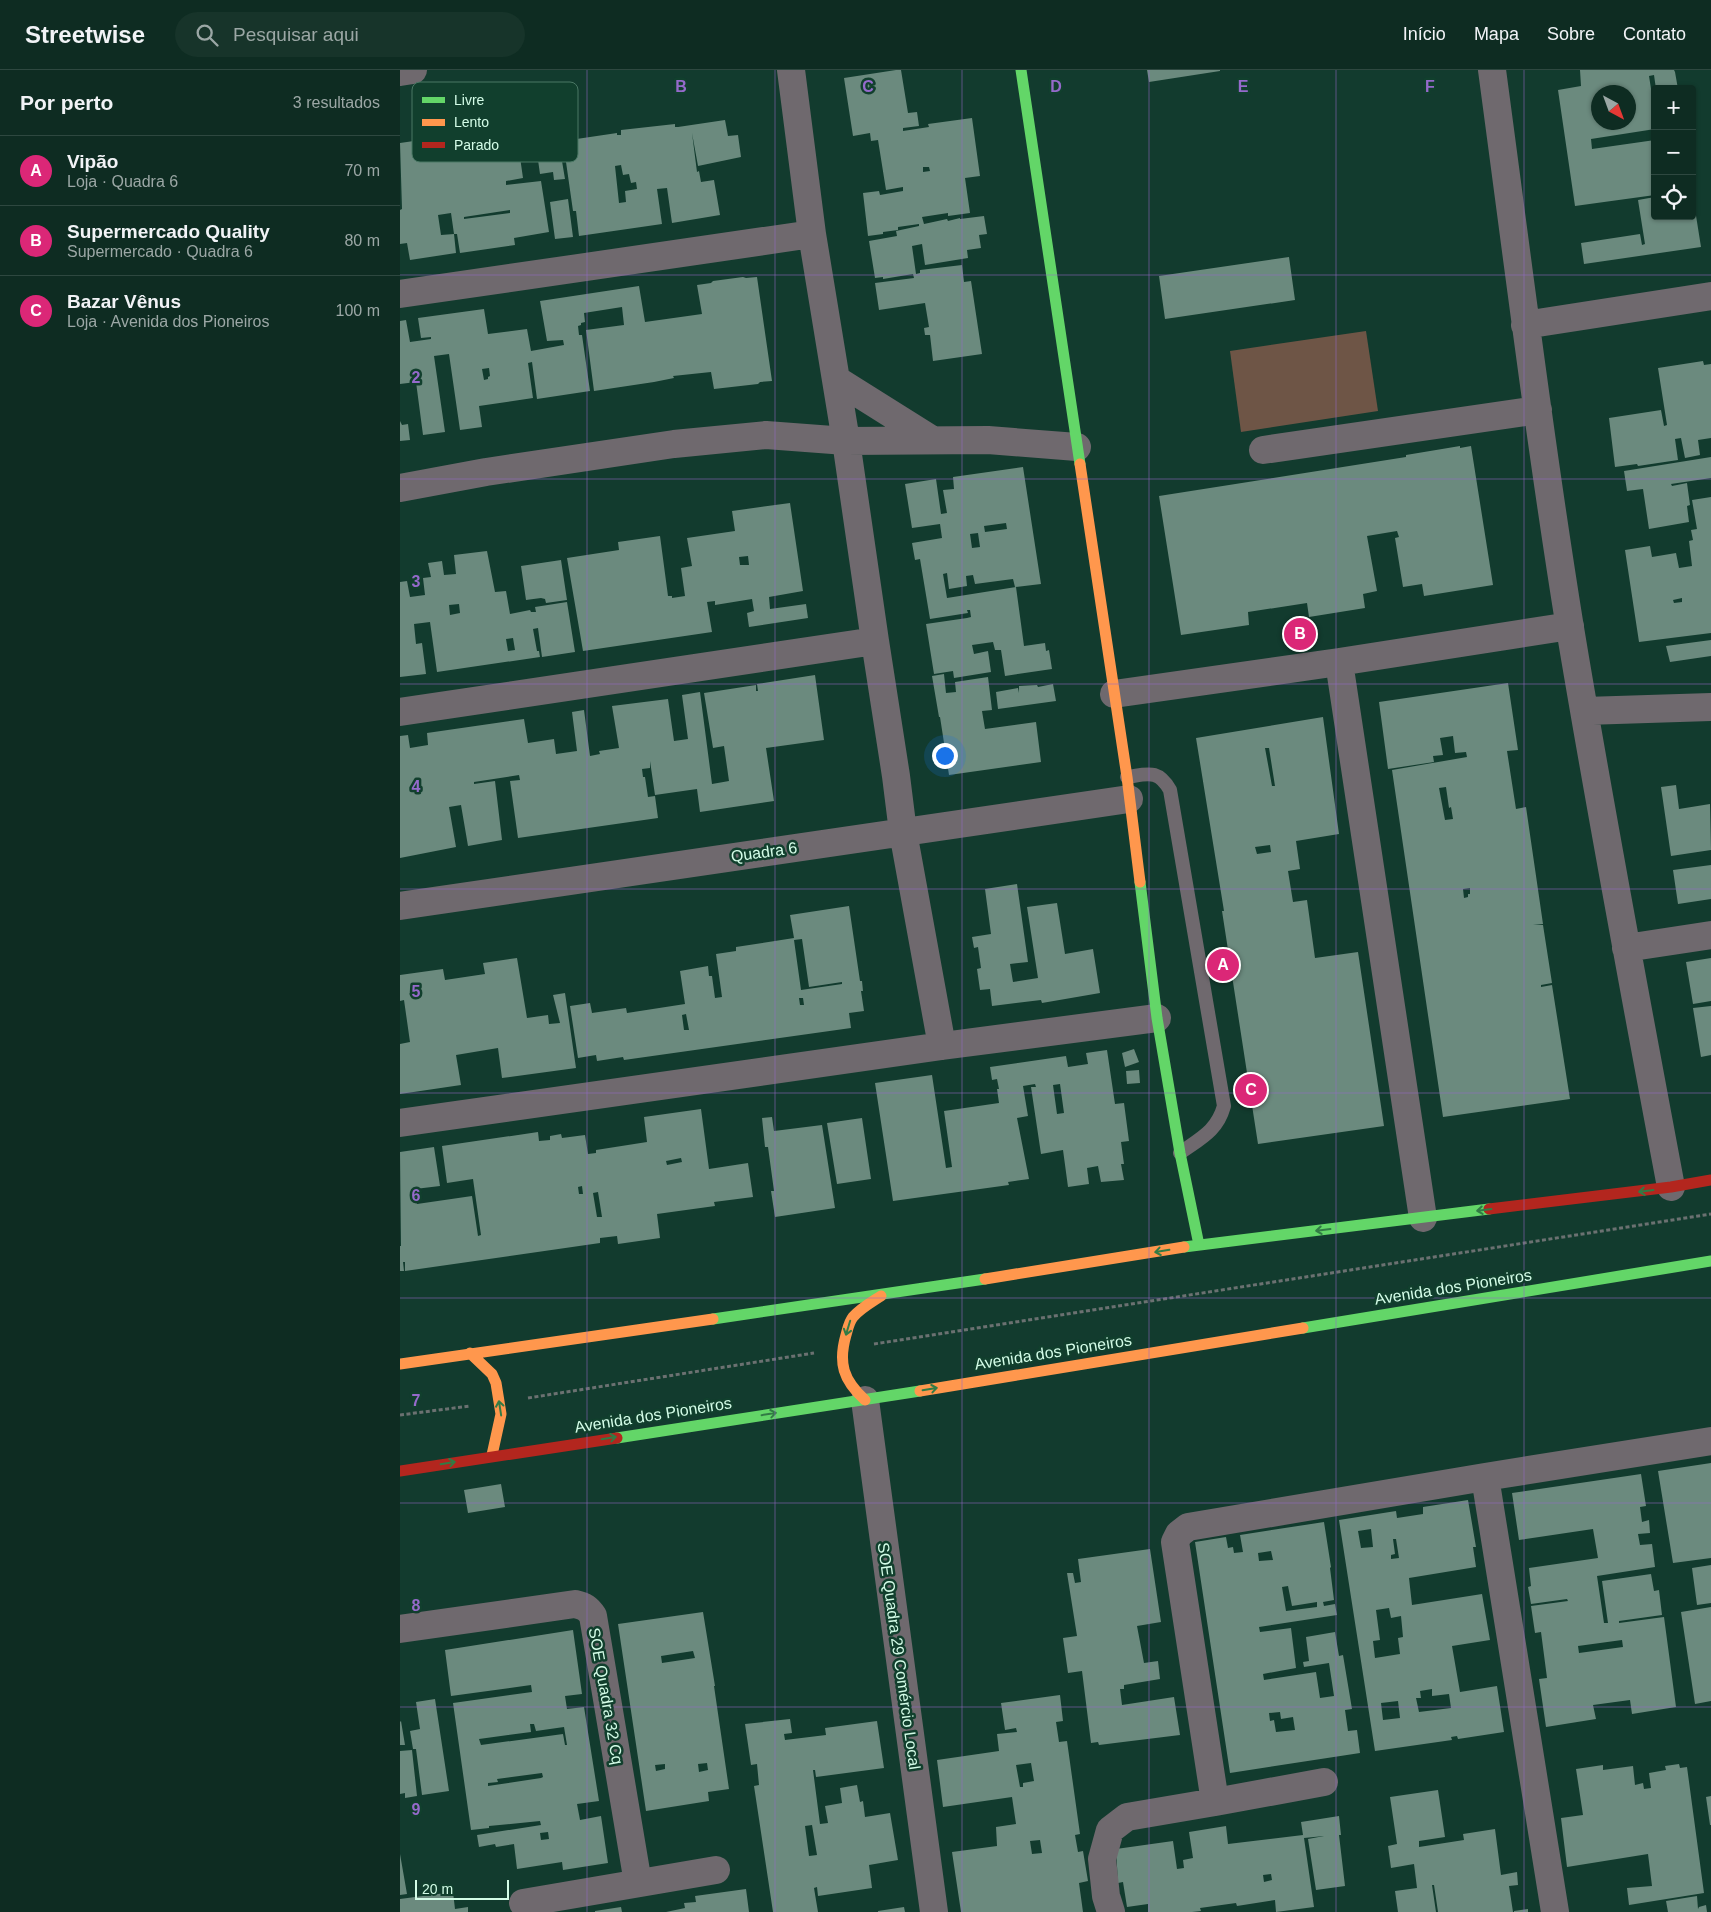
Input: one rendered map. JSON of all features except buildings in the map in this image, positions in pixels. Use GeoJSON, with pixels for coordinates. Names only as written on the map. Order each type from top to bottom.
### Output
{"type":"FeatureCollection","features":[{"type":"Feature","properties":{"kind":"main road"},"geometry":{"type":"LineString","coordinates":[[1021,70],[1128,788],[1157,1018],[1180,1152],[1199,1245]]}},
{"type":"Feature","properties":{"kind":"main road"},"geometry":{"type":"LineString","coordinates":[[400,1364],[882,1295],[1199,1245],[1671,1188],[1711,1180]]}},
{"type":"Feature","properties":{"kind":"main road","name":"Avenida dos Pioneiros"},"geometry":{"type":"LineString","coordinates":[[400,1471],[492,1455],[865,1400],[1711,1261]]}},
{"type":"Feature","properties":{"kind":"main road"},"geometry":{"type":"LineString","coordinates":[[865,1400],[853,1389],[846,1379],[842,1363],[842,1349],[851,1318],[882,1295]]}},
{"type":"Feature","properties":{"kind":"main road"},"geometry":{"type":"LineString","coordinates":[[470,1353],[492,1374],[496,1383],[502,1414],[492,1455]]}},
{"type":"Feature","properties":{"kind":"street"},"geometry":{"type":"LineString","coordinates":[[400,72],[413,70]]}},
{"type":"Feature","properties":{"kind":"street"},"geometry":{"type":"LineString","coordinates":[[791,70],[812,234],[837,380],[903,832],[942,1046]]}},
{"type":"Feature","properties":{"kind":"street"},"geometry":{"type":"LineString","coordinates":[[1492,70],[1525,325],[1570,626],[1626,948],[1671,1188]]}},
{"type":"Feature","properties":{"kind":"street"},"geometry":{"type":"LineString","coordinates":[[400,294],[812,234]]}},
{"type":"Feature","properties":{"kind":"street"},"geometry":{"type":"LineString","coordinates":[[1525,325],[1711,296]]}},
{"type":"Feature","properties":{"kind":"street"},"geometry":{"type":"LineString","coordinates":[[837,380],[931,439]]}},
{"type":"Feature","properties":{"kind":"street"},"geometry":{"type":"LineString","coordinates":[[1263,450],[1538,410]]}},
{"type":"Feature","properties":{"kind":"street"},"geometry":{"type":"LineString","coordinates":[[400,488],[486,472],[674,444],[766,435],[846,441],[988,440],[1077,447]]}},
{"type":"Feature","properties":{"kind":"street"},"geometry":{"type":"LineString","coordinates":[[1114,694],[1339,662],[1570,626]]}},
{"type":"Feature","properties":{"kind":"street"},"geometry":{"type":"LineString","coordinates":[[400,712],[875,641]]}},
{"type":"Feature","properties":{"kind":"street"},"geometry":{"type":"LineString","coordinates":[[1339,662],[1423,1218]]}},
{"type":"Feature","properties":{"kind":"street"},"geometry":{"type":"LineString","coordinates":[[1585,711],[1711,707]]}},
{"type":"Feature","properties":{"kind":"street","name":"Quadra 6"},"geometry":{"type":"LineString","coordinates":[[400,906],[903,832],[1128,788]]}},
{"type":"Feature","properties":{"kind":"street"},"geometry":{"type":"LineString","coordinates":[[1626,948],[1711,935]]}},
{"type":"Feature","properties":{"kind":"street"},"geometry":{"type":"LineString","coordinates":[[400,1123],[942,1046],[1157,1018]]}},
{"type":"Feature","properties":{"kind":"street","name":"SOE Quadra 29 Comércio Local"},"geometry":{"type":"LineString","coordinates":[[865,1400],[934,1912]]}},
{"type":"Feature","properties":{"kind":"street"},"geometry":{"type":"LineString","coordinates":[[1215,1802],[1175,1542],[1179,1534],[1188,1527],[1711,1441]]}},
{"type":"Feature","properties":{"kind":"street"},"geometry":{"type":"LineString","coordinates":[[1485,1477],[1555,1912]]}},
{"type":"Feature","properties":{"kind":"street","name":"SOE Quadra 32 Cq"},"geometry":{"type":"LineString","coordinates":[[400,1629],[575,1604],[588,1609],[592,1616],[638,1883]]}},
{"type":"Feature","properties":{"kind":"street"},"geometry":{"type":"LineString","coordinates":[[1111,1912],[1106,1896],[1102,1859],[1110,1830],[1127,1817],[1324,1782]]}},
{"type":"Feature","properties":{"kind":"street"},"geometry":{"type":"LineString","coordinates":[[522,1903],[716,1870]]}},
{"type":"Feature","properties":{"kind":"lane"},"geometry":{"type":"LineString","coordinates":[[1128,788],[1152,774],[1164,780],[1170,790],[1224,1106],[1221,1117],[1212,1131],[1180,1152]]}},
{"type":"Feature","properties":{"kind":"path"},"geometry":{"type":"LineString","coordinates":[[400,1415],[499,1402],[1711,1214]]}},
{"type":"Feature","properties":{"kind":"shaded area"},"geometry":{"type":"Polygon","coordinates":[[[1366,331],[1378,411],[1241,432],[1230,351],[1366,331]]]}},
{"type":"Feature","properties":{"kind":"traffic: fast"},"geometry":{"type":"LineString","coordinates":[[1021,70],[1080,464]]}},
{"type":"Feature","properties":{"kind":"traffic: fast"},"geometry":{"type":"LineString","coordinates":[[1140,882],[1157,1018],[1180,1153],[1199,1245]]}},
{"type":"Feature","properties":{"kind":"traffic: fast"},"geometry":{"type":"LineString","coordinates":[[1184,1247],[1489,1209]]}},
{"type":"Feature","properties":{"kind":"traffic: fast"},"geometry":{"type":"LineString","coordinates":[[1303,1328],[1711,1261]]}},
{"type":"Feature","properties":{"kind":"traffic: fast"},"geometry":{"type":"LineString","coordinates":[[713,1319],[985,1279]]}},
{"type":"Feature","properties":{"kind":"traffic: fast"},"geometry":{"type":"LineString","coordinates":[[617,1438],[920,1391]]}},
{"type":"Feature","properties":{"kind":"traffic: slow"},"geometry":{"type":"LineString","coordinates":[[1080,464],[1127,777],[1140,882]]}},
{"type":"Feature","properties":{"kind":"traffic: slow"},"geometry":{"type":"LineString","coordinates":[[985,1279],[1184,1247]]}},
{"type":"Feature","properties":{"kind":"traffic: slow"},"geometry":{"type":"LineString","coordinates":[[865,1400],[847,1378],[842,1354],[850,1321],[863,1308],[881,1296]]}},
{"type":"Feature","properties":{"kind":"traffic: slow"},"geometry":{"type":"LineString","coordinates":[[400,1364],[713,1319]]}},
{"type":"Feature","properties":{"kind":"traffic: slow"},"geometry":{"type":"LineString","coordinates":[[920,1391],[1303,1328]]}},
{"type":"Feature","properties":{"kind":"traffic: slow"},"geometry":{"type":"LineString","coordinates":[[470,1353],[492,1374],[496,1383],[501,1414],[492,1455]]}},
{"type":"Feature","properties":{"kind":"traffic: jam"},"geometry":{"type":"LineString","coordinates":[[1489,1209],[1671,1187],[1711,1180]]}},
{"type":"Feature","properties":{"kind":"traffic: jam"},"geometry":{"type":"LineString","coordinates":[[400,1471],[617,1438]]}},
{"type":"Feature","properties":{"kind":"place","name":"Supermercado Quality"},"geometry":{"type":"Point","coordinates":[1300,634]}},
{"type":"Feature","properties":{"kind":"place","name":"Vipão"},"geometry":{"type":"Point","coordinates":[1223,965]}},
{"type":"Feature","properties":{"kind":"place","name":"Bazar Vênus"},"geometry":{"type":"Point","coordinates":[1251,1090]}}]}
